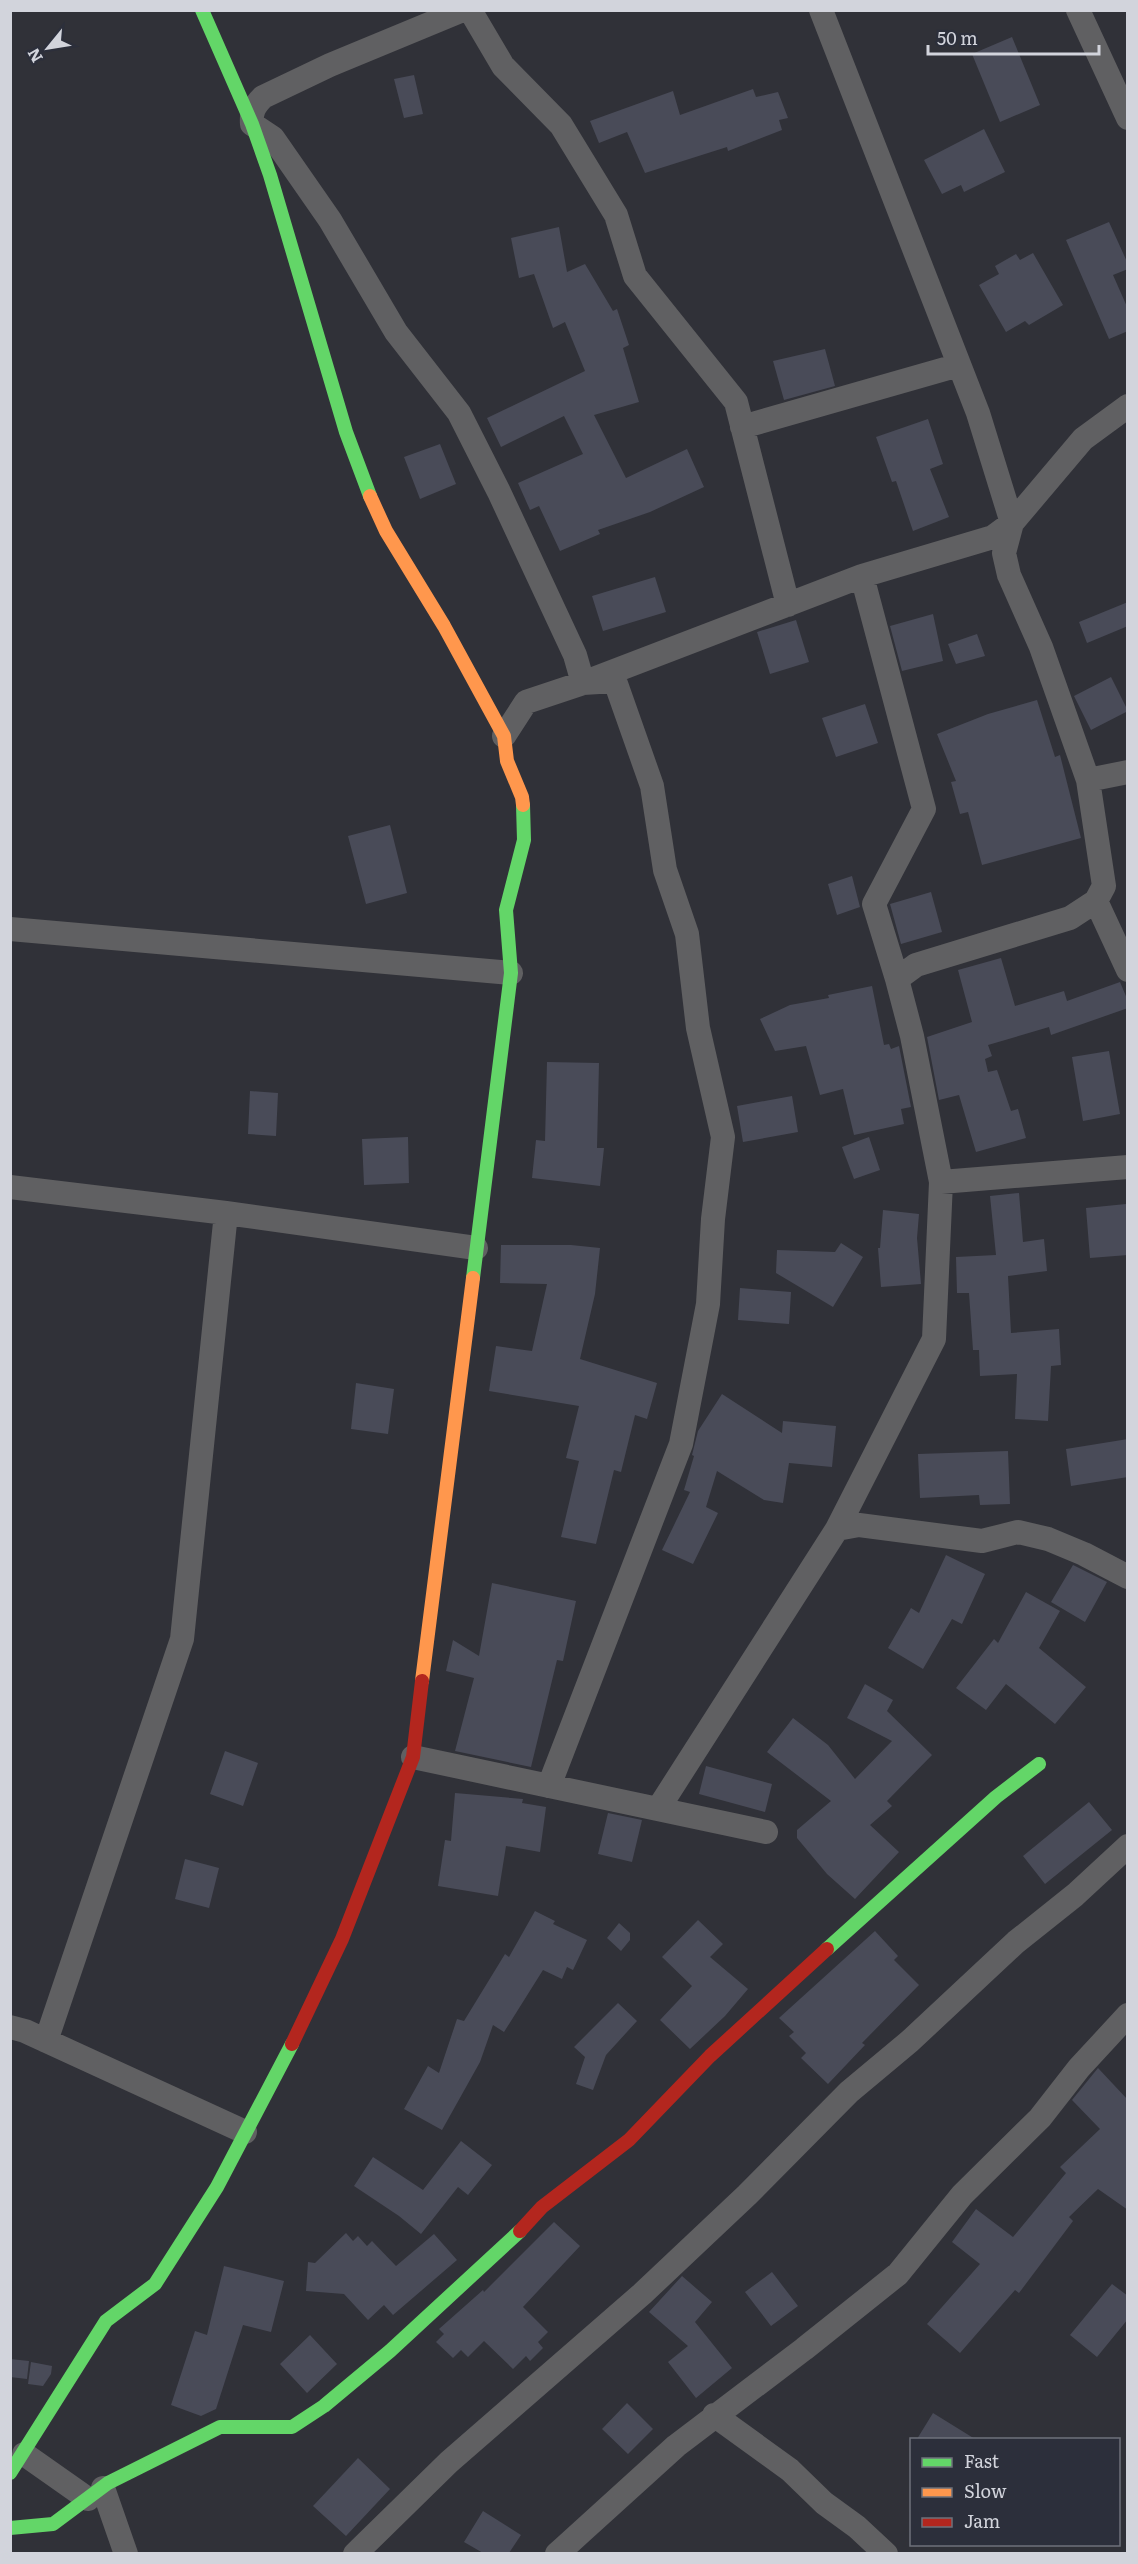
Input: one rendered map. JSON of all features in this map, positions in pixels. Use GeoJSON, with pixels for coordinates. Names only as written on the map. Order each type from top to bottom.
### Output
{"type":"FeatureCollection","features":[{"type":"Feature","properties":{"kind":"street"},"geometry":{"type":"LineString","coordinates":[[126,2553],[95,2493],[17,2463],[106,2321],[155,2284],[217,2187],[285,2057],[342,1939],[413,1757],[511,973],[506,910],[524,840],[522,797],[507,761],[504,736],[444,626],[386,531],[368,492],[346,432],[332,378],[252,124],[202,10]]}},
{"type":"Feature","properties":{"kind":"street"},"geometry":{"type":"LineString","coordinates":[[252,124],[255,105],[263,97],[330,65],[463,10]]}},
{"type":"Feature","properties":{"kind":"street"},"geometry":{"type":"LineString","coordinates":[[470,10],[503,66],[561,125],[616,215],[635,276],[736,402],[788,605]]}},
{"type":"Feature","properties":{"kind":"street"},"geometry":{"type":"LineString","coordinates":[[821,10],[978,413],[1012,523],[1004,553],[1009,575],[1041,647],[1088,780],[1104,886],[1096,902],[1070,918],[916,965],[897,979]]}},
{"type":"Feature","properties":{"kind":"street"},"geometry":{"type":"LineString","coordinates":[[1078,10],[1128,118]]}},
{"type":"Feature","properties":{"kind":"street"},"geometry":{"type":"LineString","coordinates":[[252,124],[273,138],[330,220],[396,332],[459,413],[499,492],[575,655],[583,683]]}},
{"type":"Feature","properties":{"kind":"street"},"geometry":{"type":"LineString","coordinates":[[742,428],[959,365]]}},
{"type":"Feature","properties":{"kind":"street"},"geometry":{"type":"LineString","coordinates":[[504,736],[526,702],[583,683],[862,576],[984,540],[1012,523],[1083,439],[1128,406]]}},
{"type":"Feature","properties":{"kind":"street"},"geometry":{"type":"LineString","coordinates":[[658,1809],[837,1529],[934,1339],[941,1182],[912,1036],[874,904],[924,809],[862,576]]}},
{"type":"Feature","properties":{"kind":"street"},"geometry":{"type":"LineString","coordinates":[[549,1786],[681,1444],[708,1304],[713,1219],[723,1137],[698,1028],[687,934],[664,870],[652,786],[615,681],[583,683]]}},
{"type":"Feature","properties":{"kind":"street"},"geometry":{"type":"LineString","coordinates":[[1088,780],[1128,772]]}},
{"type":"Feature","properties":{"kind":"street"},"geometry":{"type":"LineString","coordinates":[[1096,902],[1128,970]]}},
{"type":"Feature","properties":{"kind":"street"},"geometry":{"type":"LineString","coordinates":[[10,929],[511,973]]}},
{"type":"Feature","properties":{"kind":"street"},"geometry":{"type":"LineString","coordinates":[[941,1182],[1128,1167]]}},
{"type":"Feature","properties":{"kind":"street"},"geometry":{"type":"LineString","coordinates":[[10,1186],[476,1248]]}},
{"type":"Feature","properties":{"kind":"street"},"geometry":{"type":"LineString","coordinates":[[46,2041],[182,1639],[226,1213]]}},
{"type":"Feature","properties":{"kind":"street"},"geometry":{"type":"LineString","coordinates":[[837,1529],[859,1525],[982,1541],[1018,1532],[1066,1547],[1128,1577]]}},
{"type":"Feature","properties":{"kind":"street"},"geometry":{"type":"LineString","coordinates":[[413,1757],[766,1832]]}},
{"type":"Feature","properties":{"kind":"street"},"geometry":{"type":"LineString","coordinates":[[10,2528],[53,2524],[95,2493],[220,2427],[292,2427],[324,2406],[390,2351],[447,2296],[506,2246],[542,2207],[629,2140],[710,2056],[788,1984],[996,1797],[1039,1764]]}},
{"type":"Feature","properties":{"kind":"street"},"geometry":{"type":"LineString","coordinates":[[356,2553],[449,2462],[642,2294],[747,2195],[849,2092],[910,2041],[1017,1942],[1076,1895],[1128,1846]]}},
{"type":"Feature","properties":{"kind":"street"},"geometry":{"type":"LineString","coordinates":[[557,2553],[676,2446],[898,2274],[962,2195],[1040,2118],[1079,2068],[1128,2015]]}},
{"type":"Feature","properties":{"kind":"street"},"geometry":{"type":"LineString","coordinates":[[10,2027],[46,2041],[245,2132]]}},
{"type":"Feature","properties":{"kind":"street"},"geometry":{"type":"LineString","coordinates":[[714,2415],[790,2470],[824,2503],[857,2527],[886,2553]]}},
{"type":"Feature","properties":{"kind":"building"},"geometry":{"type":"Polygon","coordinates":[[[1012,37],[1040,105],[1000,122],[972,54],[1012,37]]]}},
{"type":"Feature","properties":{"kind":"building"},"geometry":{"type":"Polygon","coordinates":[[[414,75],[423,114],[404,118],[394,79],[414,75]]]}},
{"type":"Feature","properties":{"kind":"building"},"geometry":{"type":"Polygon","coordinates":[[[753,89],[756,97],[778,92],[788,118],[779,120],[782,130],[728,151],[727,147],[645,173],[627,132],[599,143],[590,121],[673,91],[680,115],[753,89]]]}},
{"type":"Feature","properties":{"kind":"building"},"geometry":{"type":"Polygon","coordinates":[[[984,129],[1005,172],[964,192],[961,185],[942,194],[924,160],[984,129]]]}},
{"type":"Feature","properties":{"kind":"building"},"geometry":{"type":"Polygon","coordinates":[[[1109,222],[1128,264],[1128,269],[1113,275],[1128,309],[1128,331],[1109,339],[1066,240],[1109,222]]]}},
{"type":"Feature","properties":{"kind":"building"},"geometry":{"type":"Polygon","coordinates":[[[559,227],[567,272],[585,264],[613,311],[617,309],[629,345],[623,348],[639,402],[594,415],[626,478],[687,449],[704,487],[650,512],[598,530],[600,534],[560,551],[539,506],[530,510],[518,483],[583,454],[564,416],[501,447],[487,418],[585,371],[565,322],[553,328],[534,274],[519,278],[511,238],[559,227]]]}},
{"type":"Feature","properties":{"kind":"building"},"geometry":{"type":"Polygon","coordinates":[[[1033,253],[1063,305],[1029,325],[1025,321],[1006,332],[979,285],[999,274],[995,266],[1016,254],[1020,260],[1033,253]]]}},
{"type":"Feature","properties":{"kind":"building"},"geometry":{"type":"Polygon","coordinates":[[[825,349],[835,386],[784,400],[773,361],[825,349]]]}},
{"type":"Feature","properties":{"kind":"building"},"geometry":{"type":"Polygon","coordinates":[[[928,419],[943,464],[930,469],[949,517],[913,531],[896,481],[892,482],[876,437],[928,419]]]}},
{"type":"Feature","properties":{"kind":"building"},"geometry":{"type":"Polygon","coordinates":[[[440,444],[456,484],[420,499],[404,457],[440,444]]]}},
{"type":"Feature","properties":{"kind":"building"},"geometry":{"type":"Polygon","coordinates":[[[655,577],[666,612],[603,631],[592,596],[655,577]]]}},
{"type":"Feature","properties":{"kind":"building"},"geometry":{"type":"Polygon","coordinates":[[[1128,602],[1128,626],[1087,643],[1079,622],[1128,602]]]}},
{"type":"Feature","properties":{"kind":"building"},"geometry":{"type":"Polygon","coordinates":[[[933,614],[943,661],[902,671],[890,626],[933,614]]]}},
{"type":"Feature","properties":{"kind":"building"},"geometry":{"type":"Polygon","coordinates":[[[796,620],[809,662],[770,674],[757,632],[796,620]]]}},
{"type":"Feature","properties":{"kind":"building"},"geometry":{"type":"Polygon","coordinates":[[[977,634],[985,656],[956,664],[948,644],[977,634]]]}},
{"type":"Feature","properties":{"kind":"building"},"geometry":{"type":"Polygon","coordinates":[[[1111,677],[1128,711],[1091,730],[1074,696],[1111,677]]]}},
{"type":"Feature","properties":{"kind":"building"},"geometry":{"type":"Polygon","coordinates":[[[1037,700],[1055,757],[1060,755],[1081,838],[982,865],[968,812],[960,814],[951,782],[956,781],[937,734],[988,714],[1037,700]]]}},
{"type":"Feature","properties":{"kind":"building"},"geometry":{"type":"Polygon","coordinates":[[[865,704],[878,743],[836,757],[822,718],[865,704]]]}},
{"type":"Feature","properties":{"kind":"building"},"geometry":{"type":"Polygon","coordinates":[[[390,825],[407,893],[366,904],[348,836],[390,825]]]}},
{"type":"Feature","properties":{"kind":"building"},"geometry":{"type":"Polygon","coordinates":[[[852,876],[860,907],[837,915],[828,884],[852,876]]]}},
{"type":"Feature","properties":{"kind":"building"},"geometry":{"type":"Polygon","coordinates":[[[931,892],[942,932],[901,944],[890,904],[931,892]]]}},
{"type":"Feature","properties":{"kind":"building"},"geometry":{"type":"Polygon","coordinates":[[[1001,958],[1015,1006],[1064,991],[1067,1001],[1120,982],[1128,1001],[1128,1008],[1051,1035],[1049,1027],[988,1045],[992,1056],[985,1059],[988,1072],[997,1070],[1011,1111],[1018,1109],[1026,1138],[976,1152],[959,1095],[939,1100],[927,1037],[972,1022],[958,970],[1001,958]]]}},
{"type":"Feature","properties":{"kind":"building"},"geometry":{"type":"Polygon","coordinates":[[[872,986],[884,1045],[889,1044],[891,1049],[899,1046],[911,1107],[901,1109],[904,1124],[854,1135],[843,1089],[820,1095],[806,1046],[775,1051],[760,1019],[790,1005],[829,998],[828,995],[872,986]]]}},
{"type":"Feature","properties":{"kind":"building"},"geometry":{"type":"Polygon","coordinates":[[[1109,1051],[1120,1114],[1083,1121],[1072,1057],[1109,1051]]]}},
{"type":"Feature","properties":{"kind":"building"},"geometry":{"type":"Polygon","coordinates":[[[547,1062],[599,1063],[597,1148],[604,1148],[600,1186],[532,1178],[536,1140],[545,1141],[547,1062]]]}},
{"type":"Feature","properties":{"kind":"building"},"geometry":{"type":"Polygon","coordinates":[[[250,1091],[278,1093],[276,1136],[248,1134],[250,1091]]]}},
{"type":"Feature","properties":{"kind":"building"},"geometry":{"type":"Polygon","coordinates":[[[792,1096],[798,1132],[743,1142],[737,1106],[792,1096]]]}},
{"type":"Feature","properties":{"kind":"building"},"geometry":{"type":"Polygon","coordinates":[[[408,1137],[409,1183],[364,1185],[362,1139],[408,1137]]]}},
{"type":"Feature","properties":{"kind":"building"},"geometry":{"type":"Polygon","coordinates":[[[869,1137],[880,1170],[854,1179],[842,1147],[869,1137]]]}},
{"type":"Feature","properties":{"kind":"building"},"geometry":{"type":"Polygon","coordinates":[[[1019,1193],[1023,1242],[1044,1239],[1047,1271],[1008,1276],[1011,1333],[1059,1329],[1061,1365],[1051,1366],[1048,1421],[1015,1419],[1017,1374],[980,1376],[979,1350],[973,1350],[969,1293],[957,1293],[956,1257],[996,1255],[990,1196],[1019,1193]]]}},
{"type":"Feature","properties":{"kind":"building"},"geometry":{"type":"Polygon","coordinates":[[[1126,1204],[1128,1255],[1090,1258],[1086,1208],[1126,1204]]]}},
{"type":"Feature","properties":{"kind":"building"},"geometry":{"type":"Polygon","coordinates":[[[883,1210],[919,1214],[917,1238],[921,1284],[881,1287],[878,1248],[880,1248],[883,1210]]]}},
{"type":"Feature","properties":{"kind":"building"},"geometry":{"type":"Polygon","coordinates":[[[841,1243],[863,1257],[833,1307],[776,1273],[777,1250],[835,1252],[841,1243]]]}},
{"type":"Feature","properties":{"kind":"building"},"geometry":{"type":"Polygon","coordinates":[[[501,1245],[571,1245],[600,1248],[595,1294],[580,1359],[657,1383],[647,1419],[635,1415],[621,1472],[614,1470],[596,1544],[561,1537],[579,1461],[566,1458],[579,1406],[489,1391],[496,1346],[532,1351],[547,1284],[500,1283],[501,1245]]]}},
{"type":"Feature","properties":{"kind":"building"},"geometry":{"type":"Polygon","coordinates":[[[740,1288],[791,1292],[789,1324],[738,1320],[740,1288]]]}},
{"type":"Feature","properties":{"kind":"building"},"geometry":{"type":"Polygon","coordinates":[[[356,1383],[394,1389],[388,1434],[351,1429],[356,1383]]]}},
{"type":"Feature","properties":{"kind":"building"},"geometry":{"type":"Polygon","coordinates":[[[722,1394],[782,1433],[783,1421],[836,1426],[832,1467],[789,1463],[783,1503],[764,1500],[717,1471],[706,1507],[718,1513],[693,1564],[662,1550],[690,1492],[684,1490],[694,1456],[692,1455],[698,1431],[722,1394]]]}},
{"type":"Feature","properties":{"kind":"building"},"geometry":{"type":"Polygon","coordinates":[[[1128,1439],[1128,1477],[1071,1486],[1066,1449],[1128,1439]]]}},
{"type":"Feature","properties":{"kind":"building"},"geometry":{"type":"Polygon","coordinates":[[[1008,1451],[1010,1504],[980,1505],[979,1495],[920,1498],[918,1454],[1008,1451]]]}},
{"type":"Feature","properties":{"kind":"building"},"geometry":{"type":"Polygon","coordinates":[[[946,1555],[985,1574],[962,1624],[952,1619],[923,1669],[888,1648],[911,1608],[919,1613],[946,1555]]]}},
{"type":"Feature","properties":{"kind":"building"},"geometry":{"type":"Polygon","coordinates":[[[1073,1565],[1107,1582],[1085,1622],[1051,1602],[1073,1565]]]}},
{"type":"Feature","properties":{"kind":"building"},"geometry":{"type":"Polygon","coordinates":[[[492,1583],[576,1601],[563,1661],[557,1660],[531,1767],[455,1751],[474,1678],[446,1671],[453,1640],[479,1656],[492,1583]]]}},
{"type":"Feature","properties":{"kind":"building"},"geometry":{"type":"Polygon","coordinates":[[[1026,1592],[1060,1611],[1039,1648],[1086,1687],[1055,1724],[1006,1684],[986,1710],[956,1688],[994,1639],[998,1643],[1026,1592]]]}},
{"type":"Feature","properties":{"kind":"building"},"geometry":{"type":"Polygon","coordinates":[[[865,1684],[893,1700],[887,1711],[932,1755],[887,1801],[892,1806],[870,1825],[899,1852],[855,1899],[827,1874],[797,1838],[797,1830],[831,1801],[767,1752],[793,1718],[828,1745],[855,1779],[892,1741],[847,1718],[865,1684]]]}},
{"type":"Feature","properties":{"kind":"building"},"geometry":{"type":"Polygon","coordinates":[[[225,1751],[258,1763],[243,1806],[210,1794],[225,1751]]]}},
{"type":"Feature","properties":{"kind":"building"},"geometry":{"type":"Polygon","coordinates":[[[706,1766],[772,1784],[765,1812],[699,1794],[706,1766]]]}},
{"type":"Feature","properties":{"kind":"building"},"geometry":{"type":"Polygon","coordinates":[[[455,1793],[523,1799],[522,1803],[546,1807],[540,1852],[506,1846],[498,1896],[438,1886],[445,1840],[451,1841],[455,1793]]]}},
{"type":"Feature","properties":{"kind":"building"},"geometry":{"type":"Polygon","coordinates":[[[1089,1802],[1112,1830],[1045,1884],[1023,1856],[1089,1802]]]}},
{"type":"Feature","properties":{"kind":"building"},"geometry":{"type":"Polygon","coordinates":[[[608,1813],[642,1820],[632,1862],[598,1854],[608,1813]]]}},
{"type":"Feature","properties":{"kind":"building"},"geometry":{"type":"Polygon","coordinates":[[[185,1859],[219,1868],[209,1908],[175,1899],[185,1859]]]}},
{"type":"Feature","properties":{"kind":"building"},"geometry":{"type":"Polygon","coordinates":[[[535,1911],[555,1921],[553,1924],[587,1940],[573,1970],[567,1967],[562,1979],[543,1970],[504,2032],[493,2025],[480,2062],[442,2130],[404,2109],[428,2066],[439,2073],[457,2019],[464,2021],[505,1954],[509,1957],[535,1911]]]}},
{"type":"Feature","properties":{"kind":"building"},"geometry":{"type":"Polygon","coordinates":[[[698,1920],[723,1944],[710,1957],[748,1989],[725,2016],[690,2049],[660,2020],[692,1986],[662,1957],[698,1920]]]}},
{"type":"Feature","properties":{"kind":"building"},"geometry":{"type":"Polygon","coordinates":[[[619,1923],[630,1933],[630,1940],[621,1951],[607,1938],[619,1923]]]}},
{"type":"Feature","properties":{"kind":"building"},"geometry":{"type":"Polygon","coordinates":[[[875,1931],[898,1956],[894,1960],[919,1985],[862,2043],[865,2045],[828,2084],[801,2058],[806,2053],[789,2036],[794,2032],[779,2018],[875,1931]]]}},
{"type":"Feature","properties":{"kind":"building"},"geometry":{"type":"Polygon","coordinates":[[[618,2003],[637,2021],[606,2055],[593,2090],[576,2084],[585,2057],[574,2047],[618,2003]]]}},
{"type":"Feature","properties":{"kind":"building"},"geometry":{"type":"Polygon","coordinates":[[[1098,2068],[1128,2100],[1128,2210],[1098,2189],[1069,2217],[1073,2221],[1019,2293],[1015,2290],[960,2353],[927,2324],[980,2264],[952,2242],[976,2209],[1013,2237],[1066,2173],[1060,2167],[1100,2129],[1072,2100],[1098,2068]]]}},
{"type":"Feature","properties":{"kind":"building"},"geometry":{"type":"Polygon","coordinates":[[[461,2141],[492,2165],[468,2195],[458,2187],[421,2234],[399,2216],[354,2186],[373,2157],[423,2190],[461,2141]]]}},
{"type":"Feature","properties":{"kind":"building"},"geometry":{"type":"Polygon","coordinates":[[[554,2222],[580,2246],[523,2307],[548,2332],[538,2342],[543,2348],[530,2361],[526,2356],[513,2369],[484,2341],[468,2357],[461,2350],[453,2358],[436,2342],[444,2334],[439,2329],[483,2290],[484,2292],[554,2222]]]}},
{"type":"Feature","properties":{"kind":"building"},"geometry":{"type":"Polygon","coordinates":[[[346,2233],[353,2241],[358,2236],[367,2246],[372,2241],[396,2266],[434,2234],[457,2260],[393,2315],[384,2305],[368,2320],[344,2294],[306,2291],[308,2262],[315,2263],[346,2233]]]}},
{"type":"Feature","properties":{"kind":"building"},"geometry":{"type":"Polygon","coordinates":[[[224,2266],[284,2281],[271,2332],[243,2325],[216,2409],[201,2416],[171,2405],[195,2331],[207,2335],[224,2266]]]}},
{"type":"Feature","properties":{"kind":"building"},"geometry":{"type":"Polygon","coordinates":[[[772,2272],[798,2306],[771,2326],[745,2292],[772,2272]]]}},
{"type":"Feature","properties":{"kind":"building"},"geometry":{"type":"Polygon","coordinates":[[[682,2276],[712,2302],[695,2322],[732,2368],[696,2398],[668,2362],[688,2346],[649,2312],[682,2276]]]}},
{"type":"Feature","properties":{"kind":"building"},"geometry":{"type":"Polygon","coordinates":[[[1112,2284],[1128,2296],[1128,2319],[1097,2357],[1070,2335],[1112,2284]]]}},
{"type":"Feature","properties":{"kind":"building"},"geometry":{"type":"Polygon","coordinates":[[[310,2335],[337,2364],[307,2393],[280,2364],[310,2335]]]}},
{"type":"Feature","properties":{"kind":"building"},"geometry":{"type":"Polygon","coordinates":[[[10,2359],[29,2361],[27,2379],[10,2377],[10,2359]]]}},
{"type":"Feature","properties":{"kind":"building"},"geometry":{"type":"Polygon","coordinates":[[[31,2362],[52,2366],[51,2374],[43,2386],[28,2384],[31,2362]]]}},
{"type":"Feature","properties":{"kind":"building"},"geometry":{"type":"Polygon","coordinates":[[[627,2403],[653,2429],[628,2454],[602,2429],[627,2403]]]}},
{"type":"Feature","properties":{"kind":"building"},"geometry":{"type":"Polygon","coordinates":[[[933,2413],[973,2438],[918,2438],[933,2413]]]}},
{"type":"Feature","properties":{"kind":"building"},"geometry":{"type":"Polygon","coordinates":[[[358,2458],[390,2489],[346,2536],[313,2506],[358,2458]]]}},
{"type":"Feature","properties":{"kind":"building"},"geometry":{"type":"Polygon","coordinates":[[[483,2511],[521,2535],[509,2553],[483,2553],[464,2542],[483,2511]]]}},
{"type":"Feature","properties":{"kind":"traffic: fast"},"geometry":{"type":"LineString","coordinates":[[202,10],[252,124],[270,175],[346,432],[370,496]]}},
{"type":"Feature","properties":{"kind":"traffic: fast"},"geometry":{"type":"LineString","coordinates":[[473,1278],[511,973],[506,910],[524,840],[523,805]]}},
{"type":"Feature","properties":{"kind":"traffic: fast"},"geometry":{"type":"LineString","coordinates":[[827,1949],[996,1797],[1039,1764]]}},
{"type":"Feature","properties":{"kind":"traffic: fast"},"geometry":{"type":"LineString","coordinates":[[10,2473],[106,2321],[155,2284],[217,2187],[292,2044]]}},
{"type":"Feature","properties":{"kind":"traffic: fast"},"geometry":{"type":"LineString","coordinates":[[10,2528],[53,2524],[108,2483],[220,2427],[292,2427],[324,2406],[390,2351],[520,2231]]}},
{"type":"Feature","properties":{"kind":"traffic: slow"},"geometry":{"type":"LineString","coordinates":[[370,496],[386,531],[444,626],[504,736],[507,761],[523,805]]}},
{"type":"Feature","properties":{"kind":"traffic: slow"},"geometry":{"type":"LineString","coordinates":[[422,1681],[473,1278]]}},
{"type":"Feature","properties":{"kind":"traffic: jam"},"geometry":{"type":"LineString","coordinates":[[292,2044],[342,1939],[413,1757],[422,1681]]}},
{"type":"Feature","properties":{"kind":"traffic: jam"},"geometry":{"type":"LineString","coordinates":[[520,2231],[542,2207],[629,2140],[710,2056],[827,1949]]}}]}
